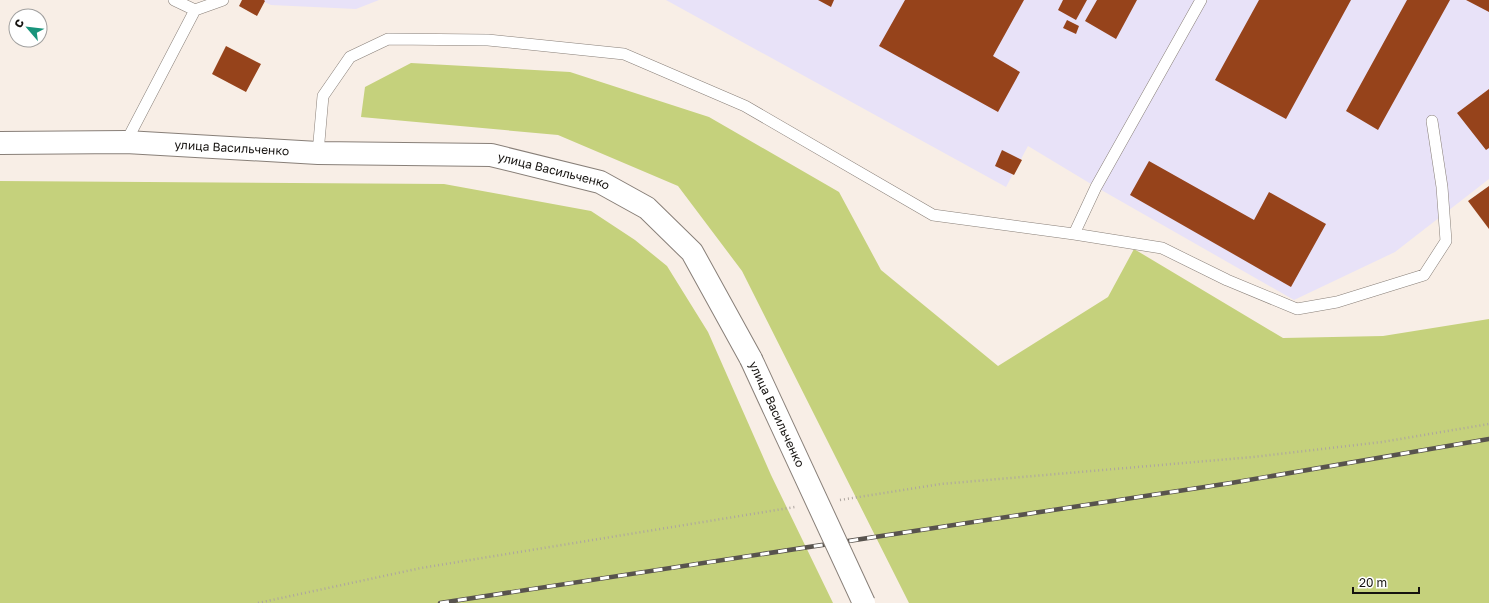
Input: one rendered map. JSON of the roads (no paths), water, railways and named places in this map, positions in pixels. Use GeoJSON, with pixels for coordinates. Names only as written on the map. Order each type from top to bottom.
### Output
{"type":"FeatureCollection","features":[{"type":"Feature","properties":{"kind":"main road","name":"улица Васильченко"},"geometry":{"type":"LineString","coordinates":[[0,143],[126,142],[318,153],[491,156],[600,182],[647,208],[692,252],[751,358],[864,603]]}},
{"type":"Feature","properties":{"kind":"lane"},"geometry":{"type":"LineString","coordinates":[[174,0],[195,10]]}},
{"type":"Feature","properties":{"kind":"lane"},"geometry":{"type":"LineString","coordinates":[[126,142],[195,10],[223,0]]}},
{"type":"Feature","properties":{"kind":"lane"},"geometry":{"type":"LineString","coordinates":[[1074,234],[1096,187],[1201,0]]}},
{"type":"Feature","properties":{"kind":"lane"},"geometry":{"type":"LineString","coordinates":[[318,153],[323,96],[350,57],[388,39],[488,40],[624,54],[745,106],[934,215],[1074,234],[1162,248],[1227,280],[1297,309],[1337,302],[1424,275],[1446,241],[1442,187],[1432,121]]}},
{"type":"Feature","properties":{"kind":"railway"},"geometry":{"type":"LineString","coordinates":[[440,603],[1231,483],[1489,439]]}}]}
